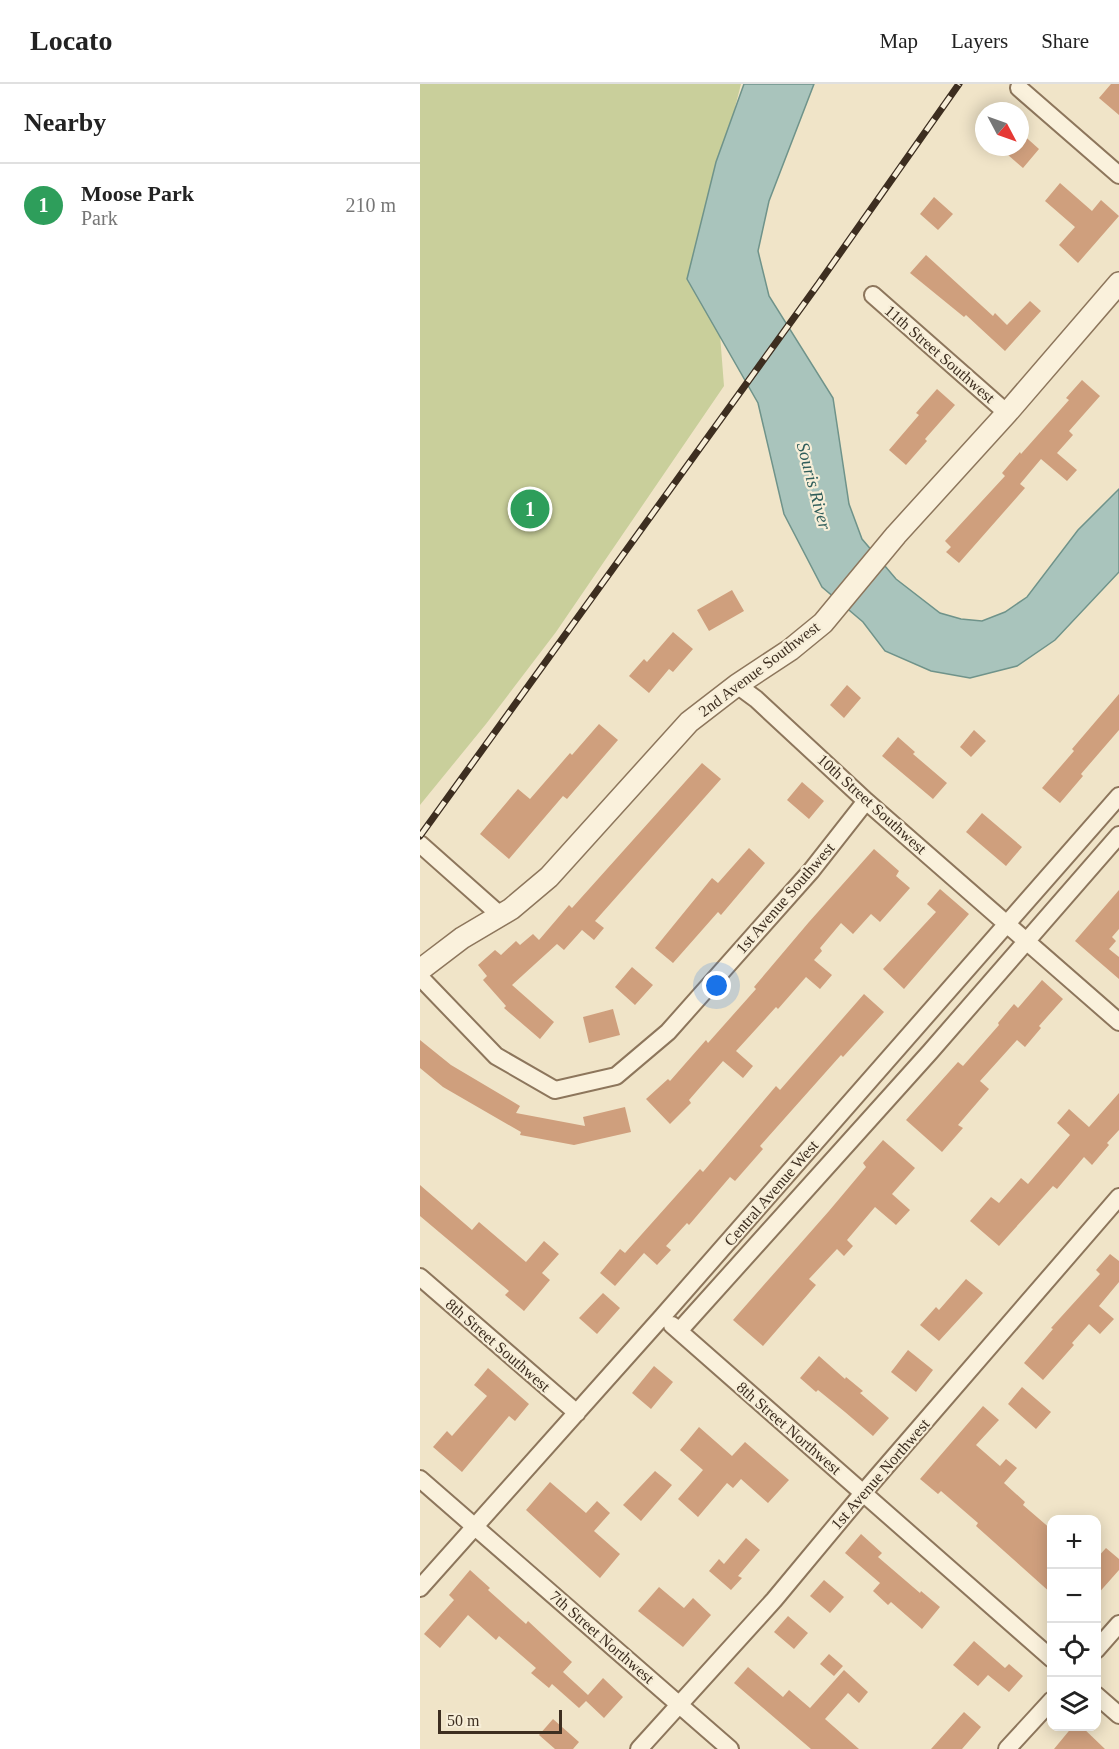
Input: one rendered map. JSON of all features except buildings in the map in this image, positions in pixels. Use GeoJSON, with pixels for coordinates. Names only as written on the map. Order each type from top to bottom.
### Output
{"type":"FeatureCollection","features":[{"type":"Feature","properties":{"kind":"street"},"geometry":{"type":"LineString","coordinates":[[1019,88],[1119,175]]}},
{"type":"Feature","properties":{"kind":"street","name":"2nd Avenue Southwest"},"geometry":{"type":"LineString","coordinates":[[420,970],[462,938],[512,909],[549,877],[689,722],[737,685],[790,650],[823,623],[896,535],[1007,413],[1119,283]]}},
{"type":"Feature","properties":{"kind":"street","name":"11th Street Southwest"},"geometry":{"type":"LineString","coordinates":[[873,295],[1007,413]]}},
{"type":"Feature","properties":{"kind":"street","name":"10th Street Southwest"},"geometry":{"type":"LineString","coordinates":[[737,685],[756,699],[866,801],[1119,1022]]}},
{"type":"Feature","properties":{"kind":"street","name":"Central Avenue West"},"geometry":{"type":"LineString","coordinates":[[420,1588],[662,1317],[1119,796]]}},
{"type":"Feature","properties":{"kind":"street","name":"1st Avenue Southwest"},"geometry":{"type":"LineString","coordinates":[[420,977],[496,1056],[555,1090],[616,1076],[668,1032],[811,871],[866,801]]}},
{"type":"Feature","properties":{"kind":"street"},"geometry":{"type":"LineString","coordinates":[[679,1331],[930,1052],[1119,835]]}},
{"type":"Feature","properties":{"kind":"street"},"geometry":{"type":"LineString","coordinates":[[420,844],[500,915]]}},
{"type":"Feature","properties":{"kind":"street","name":"1st Avenue Northwest"},"geometry":{"type":"LineString","coordinates":[[639,1749],[774,1600],[863,1493],[1119,1197]]}},
{"type":"Feature","properties":{"kind":"street","name":"8th Street Southwest"},"geometry":{"type":"LineString","coordinates":[[420,1278],[577,1413]]}},
{"type":"Feature","properties":{"kind":"street","name":"8th Street Northwest"},"geometry":{"type":"LineString","coordinates":[[662,1317],[1047,1655]]}},
{"type":"Feature","properties":{"kind":"street","name":"7th Street Northwest"},"geometry":{"type":"LineString","coordinates":[[420,1479],[730,1749]]}},
{"type":"Feature","properties":{"kind":"street"},"geometry":{"type":"LineString","coordinates":[[1101,1644],[1119,1624]]}},
{"type":"Feature","properties":{"kind":"street"},"geometry":{"type":"LineString","coordinates":[[1101,1699],[1119,1715]]}},
{"type":"Feature","properties":{"kind":"street"},"geometry":{"type":"LineString","coordinates":[[1007,1749],[1047,1705]]}},
{"type":"Feature","properties":{"kind":"green space"},"geometry":{"type":"Polygon","coordinates":[[[420,84],[741,84],[710,206],[724,386],[556,632],[486,724],[420,805],[420,84]]]}},
{"type":"Feature","properties":{"kind":"water","name":"Souris River"},"geometry":{"type":"Polygon","coordinates":[[[744,84],[814,84],[769,201],[758,251],[769,296],[833,398],[849,504],[862,539],[896,579],[940,613],[961,619],[982,621],[1005,612],[1027,597],[1078,530],[1119,489],[1119,572],[1055,640],[1017,666],[970,678],[931,671],[885,651],[863,622],[822,587],[784,514],[758,403],[687,279],[716,162],[744,84]]]}},
{"type":"Feature","properties":{"kind":"railway"},"geometry":{"type":"LineString","coordinates":[[420,836],[819,283],[959,84]]}},
{"type":"Feature","properties":{"kind":"place","name":"Moose Park"},"geometry":{"type":"Point","coordinates":[530,509]}}]}
